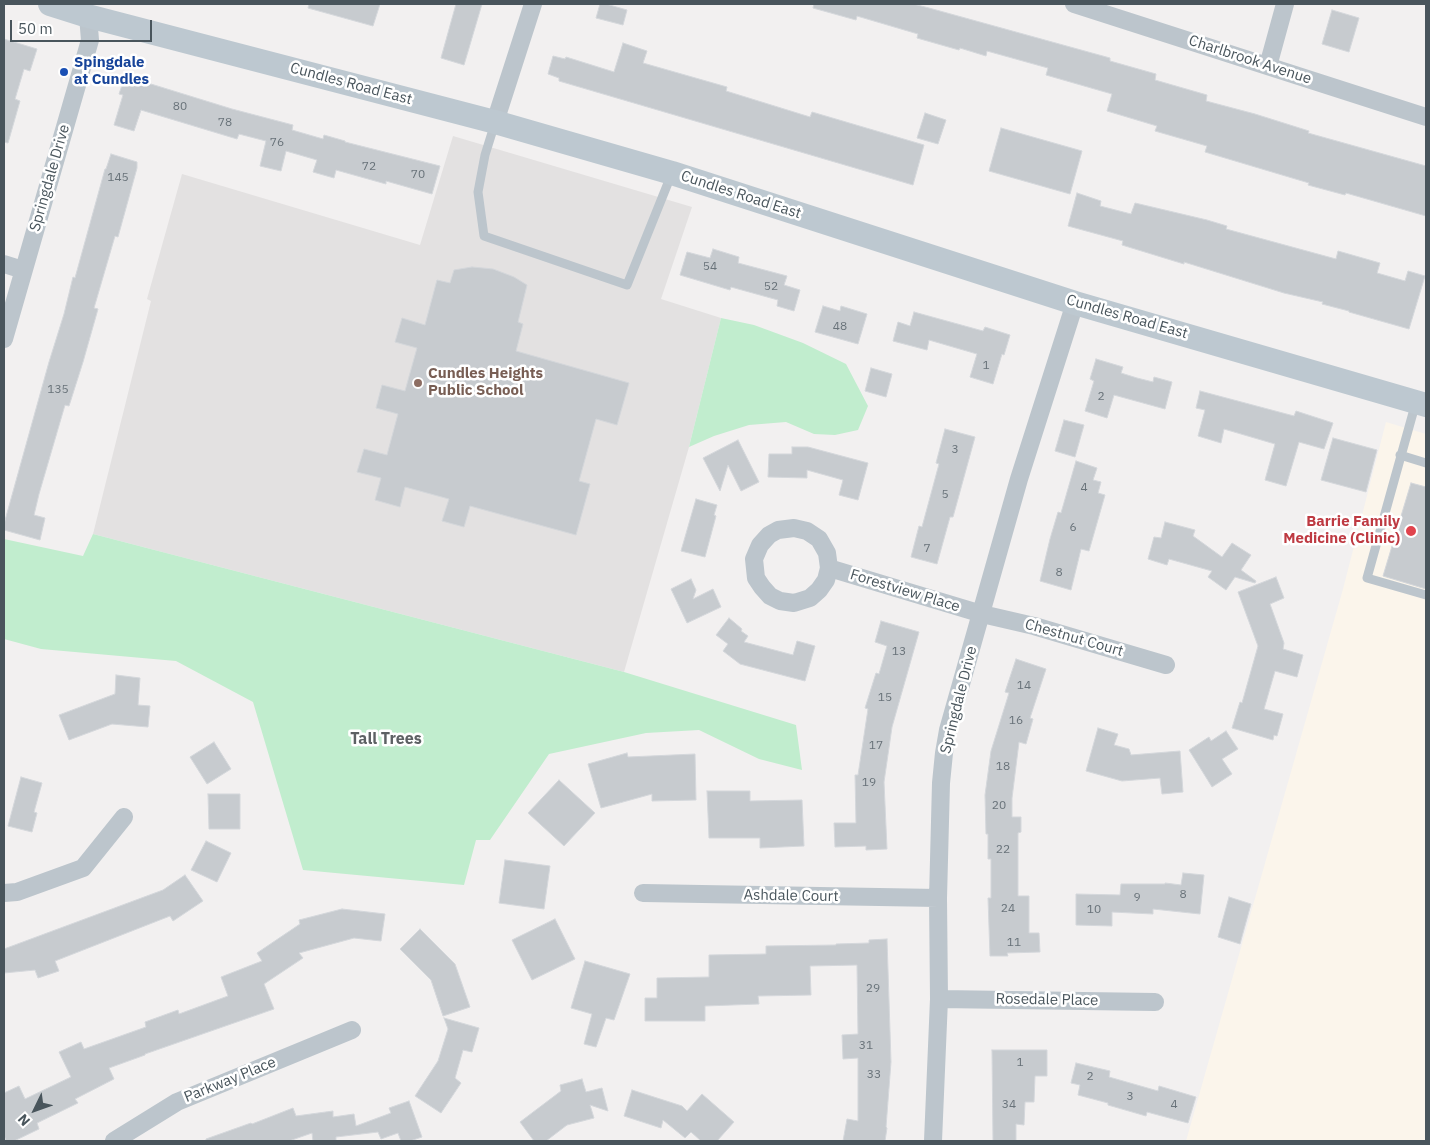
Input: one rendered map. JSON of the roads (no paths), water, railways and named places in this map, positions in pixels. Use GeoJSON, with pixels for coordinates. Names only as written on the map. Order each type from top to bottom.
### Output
{"type":"FeatureCollection","features":[{"type":"Feature","properties":{"kind":"main road","name":"Cundles Road East"},"geometry":{"type":"LineString","coordinates":[[50,4],[88,16],[495,122],[672,173],[1075,302],[1421,403]]}},
{"type":"Feature","properties":{"kind":"street"},"geometry":{"type":"LineString","coordinates":[[495,122],[534,4]]}},
{"type":"Feature","properties":{"kind":"street","name":"Charlbrook Avenue"},"geometry":{"type":"LineString","coordinates":[[1074,4],[1426,117]]}},
{"type":"Feature","properties":{"kind":"street"},"geometry":{"type":"LineString","coordinates":[[1268,66],[1285,4]]}},
{"type":"Feature","properties":{"kind":"street","name":"Springdale Drive"},"geometry":{"type":"LineString","coordinates":[[4,339],[90,40],[88,16]]}},
{"type":"Feature","properties":{"kind":"street"},"geometry":{"type":"LineString","coordinates":[[4,264],[23,270]]}},
{"type":"Feature","properties":{"kind":"street","name":"Springdale Drive"},"geometry":{"type":"LineString","coordinates":[[933,1141],[940,999],[938,898],[941,783],[944,753],[948,730],[1019,479],[1075,302]]}},
{"type":"Feature","properties":{"kind":"street","name":"Forestview Place"},"geometry":{"type":"LineString","coordinates":[[794,528],[807,531],[818,539],[827,553],[829,568],[826,580],[810,598],[794,602],[780,601],[770,596],[756,578],[754,559],[760,545],[769,535],[778,530],[794,528]]}},
{"type":"Feature","properties":{"kind":"street","name":"Forestview Place"},"geometry":{"type":"LineString","coordinates":[[829,568],[982,614]]}},
{"type":"Feature","properties":{"kind":"street","name":"Chestnut Court"},"geometry":{"type":"LineString","coordinates":[[982,614],[1034,626],[1166,666]]}},
{"type":"Feature","properties":{"kind":"street"},"geometry":{"type":"LineString","coordinates":[[4,893],[17,892],[84,868],[124,817]]}},
{"type":"Feature","properties":{"kind":"street","name":"Ashdale Court"},"geometry":{"type":"LineString","coordinates":[[643,893],[938,898]]}},
{"type":"Feature","properties":{"kind":"street","name":"Rosedale Place"},"geometry":{"type":"LineString","coordinates":[[940,999],[1155,1002]]}},
{"type":"Feature","properties":{"kind":"street","name":"Parkway Place"},"geometry":{"type":"LineString","coordinates":[[114,1141],[176,1102],[352,1030]]}},
{"type":"Feature","properties":{"kind":"lane"},"geometry":{"type":"LineString","coordinates":[[495,122],[485,155],[478,192],[484,236],[626,285],[672,173]]}},
{"type":"Feature","properties":{"kind":"lane"},"geometry":{"type":"LineString","coordinates":[[1421,403],[1400,455],[1367,578],[1426,596]]}},
{"type":"Feature","properties":{"kind":"lane"},"geometry":{"type":"LineString","coordinates":[[1400,455],[1426,463]]}},
{"type":"Feature","properties":{"kind":"place","name":"Spingdale at Cundles"},"geometry":{"type":"Point","coordinates":[64,72]}},
{"type":"Feature","properties":{"kind":"place","name":"Cundles Heights Public School"},"geometry":{"type":"Point","coordinates":[418,383]}},
{"type":"Feature","properties":{"kind":"place","name":"Barrie Family Medicine (Clinic)"},"geometry":{"type":"Point","coordinates":[1411,531]}},
{"type":"Feature","properties":{"kind":"district","name":"Tall Trees"},"geometry":{"type":"Point","coordinates":[386,739]}}]}
